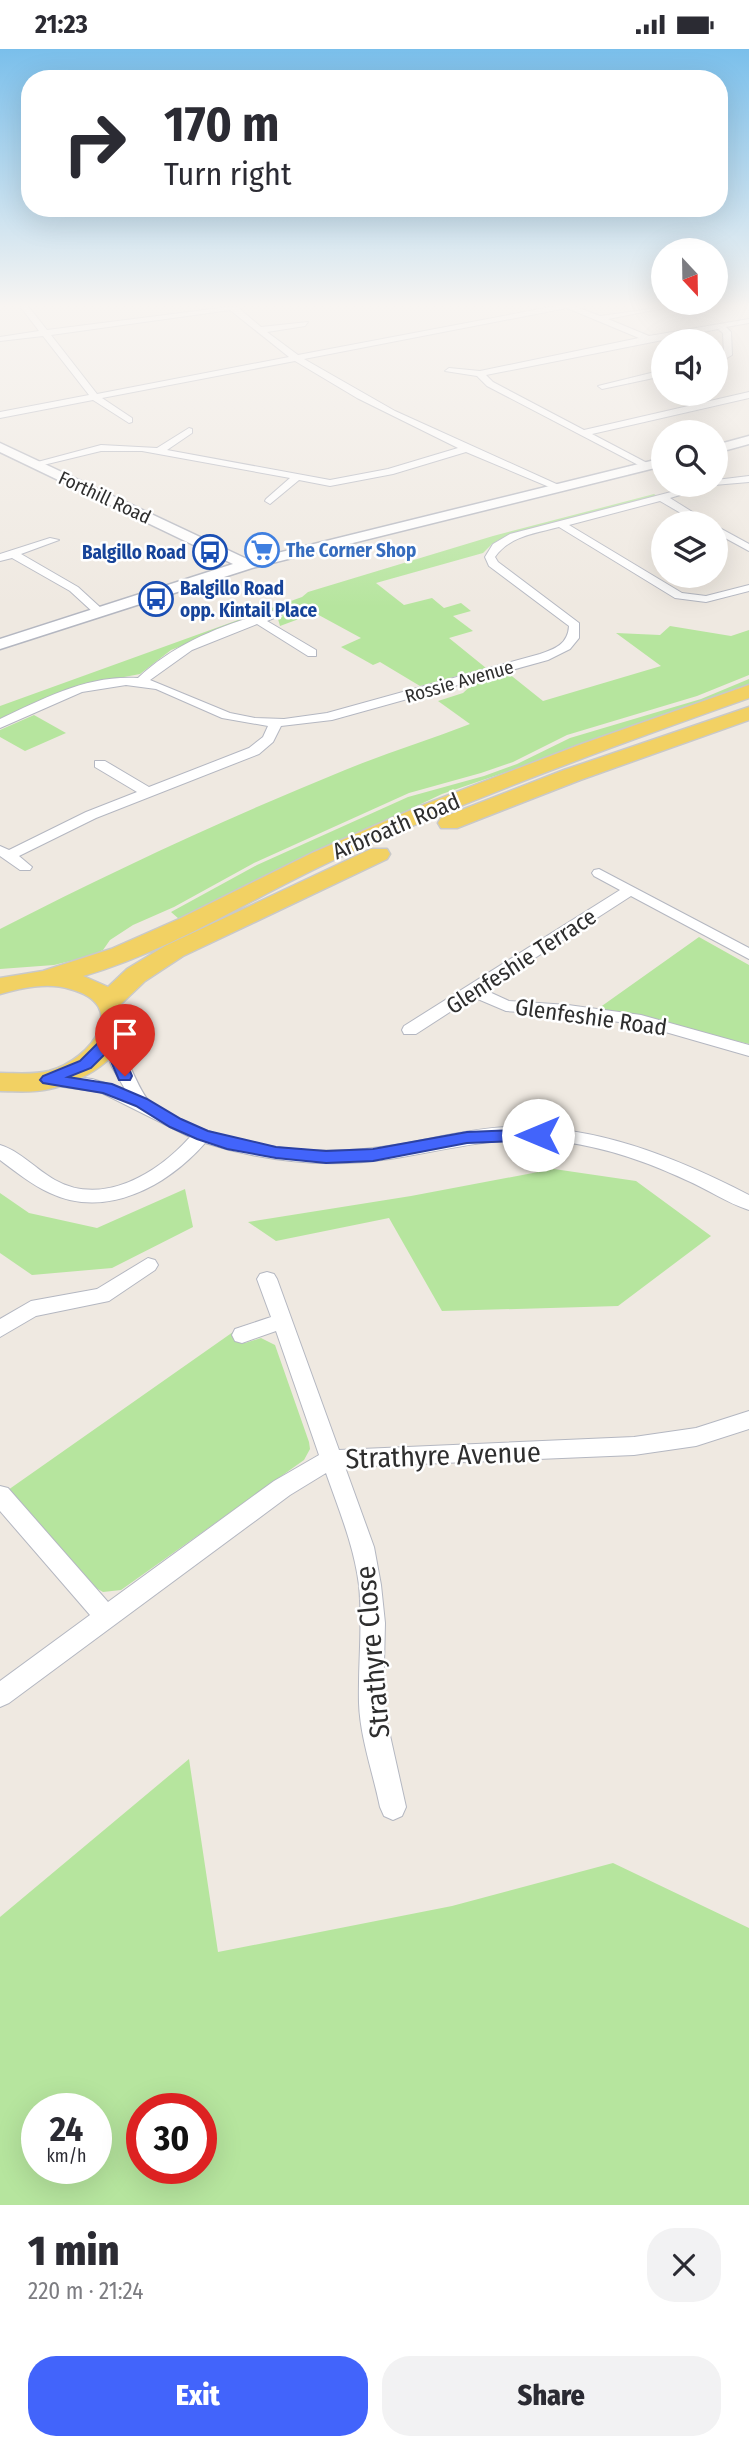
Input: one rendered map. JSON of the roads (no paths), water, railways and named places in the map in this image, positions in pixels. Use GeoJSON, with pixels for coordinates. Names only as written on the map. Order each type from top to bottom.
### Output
{"type":"FeatureCollection","features":[{"type":"Feature","properties":{"kind":"main road","name":"Arbroath Road"},"geometry":{"type":"LineString","coordinates":[[50,977],[117,957],[321,858],[523,771],[749,691]]}},
{"type":"Feature","properties":{"kind":"main road","name":"Arbroath Road"},"geometry":{"type":"LineString","coordinates":[[108,1003],[124,982],[153,964],[349,867],[453,821],[749,713]]}},
{"type":"Feature","properties":{"kind":"main road"},"geometry":{"type":"LineString","coordinates":[[0,1082],[48,1080],[86,1064],[109,1040],[114,1027],[113,1014],[108,1003],[85,985],[50,977],[3,982]]}},
{"type":"Feature","properties":{"kind":"street"},"geometry":{"type":"LineString","coordinates":[[0,415],[44,407]]}},
{"type":"Feature","properties":{"kind":"street"},"geometry":{"type":"LineString","coordinates":[[109,407],[129,420]]}},
{"type":"Feature","properties":{"kind":"street"},"geometry":{"type":"LineString","coordinates":[[383,407],[465,449],[558,488]]}},
{"type":"Feature","properties":{"kind":"street"},"geometry":{"type":"LineString","coordinates":[[532,407],[646,466]]}},
{"type":"Feature","properties":{"kind":"street"},"geometry":{"type":"LineString","coordinates":[[582,433],[698,407]]}},
{"type":"Feature","properties":{"kind":"street"},"geometry":{"type":"LineString","coordinates":[[160,450],[189,431]]}},
{"type":"Feature","properties":{"kind":"street"},"geometry":{"type":"LineString","coordinates":[[728,446],[749,440]]}},
{"type":"Feature","properties":{"kind":"street","name":"Forthill Road"},"geometry":{"type":"LineString","coordinates":[[0,447],[247,565]]}},
{"type":"Feature","properties":{"kind":"street"},"geometry":{"type":"LineString","coordinates":[[35,464],[101,448],[160,450],[330,483],[357,480],[465,449]]}},
{"type":"Feature","properties":{"kind":"street"},"geometry":{"type":"LineString","coordinates":[[0,644],[247,565],[651,465]]}},
{"type":"Feature","properties":{"kind":"street"},"geometry":{"type":"LineString","coordinates":[[270,501],[296,478]]}},
{"type":"Feature","properties":{"kind":"street"},"geometry":{"type":"LineString","coordinates":[[728,482],[749,479]]}},
{"type":"Feature","properties":{"kind":"street","name":"Rossie Avenue"},"geometry":{"type":"LineString","coordinates":[[0,724],[93,685],[142,681],[172,689],[212,711],[232,717],[275,723],[328,717],[559,651],[570,643],[575,633],[575,625],[500,570],[490,557],[496,546],[561,524],[664,497]]}},
{"type":"Feature","properties":{"kind":"street"},"geometry":{"type":"LineString","coordinates":[[660,498],[683,511]]}},
{"type":"Feature","properties":{"kind":"street"},"geometry":{"type":"LineString","coordinates":[[561,524],[679,596],[706,599],[749,588]]}},
{"type":"Feature","properties":{"kind":"street"},"geometry":{"type":"LineString","coordinates":[[728,536],[749,548]]}},
{"type":"Feature","properties":{"kind":"street"},"geometry":{"type":"LineString","coordinates":[[0,558],[54,540]]}},
{"type":"Feature","properties":{"kind":"street"},"geometry":{"type":"LineString","coordinates":[[13,554],[75,589],[99,611]]}},
{"type":"Feature","properties":{"kind":"street"},"geometry":{"type":"LineString","coordinates":[[142,681],[175,652],[277,613]]}},
{"type":"Feature","properties":{"kind":"street"},"geometry":{"type":"LineString","coordinates":[[258,620],[312,653]]}},
{"type":"Feature","properties":{"kind":"street"},"geometry":{"type":"LineString","coordinates":[[4,853],[147,792],[265,746],[272,736],[275,723]]}},
{"type":"Feature","properties":{"kind":"street"},"geometry":{"type":"LineString","coordinates":[[100,764],[147,792]]}},
{"type":"Feature","properties":{"kind":"street"},"geometry":{"type":"LineString","coordinates":[[4,853],[25,867]]}},
{"type":"Feature","properties":{"kind":"street"},"geometry":{"type":"LineString","coordinates":[[599,873],[749,954]]}},
{"type":"Feature","properties":{"kind":"street","name":"Glenfeshie Terrace"},"geometry":{"type":"LineString","coordinates":[[410,1030],[631,890]]}},
{"type":"Feature","properties":{"kind":"street","name":"Glenfeshie Road"},"geometry":{"type":"LineString","coordinates":[[474,991],[506,1006],[568,1010],[641,1020],[749,1051]]}},
{"type":"Feature","properties":{"kind":"street"},"geometry":{"type":"LineString","coordinates":[[109,1040],[120,1067],[141,1103]]}},
{"type":"Feature","properties":{"kind":"street"},"geometry":{"type":"LineString","coordinates":[[48,1080],[106,1088],[202,1135],[254,1149],[326,1157],[373,1155],[467,1137],[495,1135],[580,1139],[640,1152],[685,1170],[749,1203]]}},
{"type":"Feature","properties":{"kind":"street"},"geometry":{"type":"LineString","coordinates":[[0,1151],[62,1191],[96,1195],[116,1193],[160,1174],[179,1161],[202,1135]]}},
{"type":"Feature","properties":{"kind":"street"},"geometry":{"type":"LineString","coordinates":[[0,1329],[31,1309],[102,1296],[148,1265]]}},
{"type":"Feature","properties":{"kind":"street","name":"Strathyre Close"},"geometry":{"type":"LineString","coordinates":[[267,1279],[367,1565],[374,1647],[371,1704],[393,1807]]}},
{"type":"Feature","properties":{"kind":"street"},"geometry":{"type":"LineString","coordinates":[[243,1335],[282,1321]]}},
{"type":"Feature","properties":{"kind":"street","name":"Strathyre Avenue"},"geometry":{"type":"LineString","coordinates":[[0,1695],[282,1488],[331,1459],[634,1446],[696,1437],[749,1420]]}},
{"type":"Feature","properties":{"kind":"street"},"geometry":{"type":"LineString","coordinates":[[0,1495],[106,1616]]}},
{"type":"Feature","properties":{"kind":"place","name":"The Corner Shop"},"geometry":{"type":"Point","coordinates":[262,550]}},
{"type":"Feature","properties":{"kind":"place","name":"Balgillo Road"},"geometry":{"type":"Point","coordinates":[210,552]}},
{"type":"Feature","properties":{"kind":"place","name":"Balgillo Road opp. Kintail Place"},"geometry":{"type":"Point","coordinates":[156,599]}}]}
